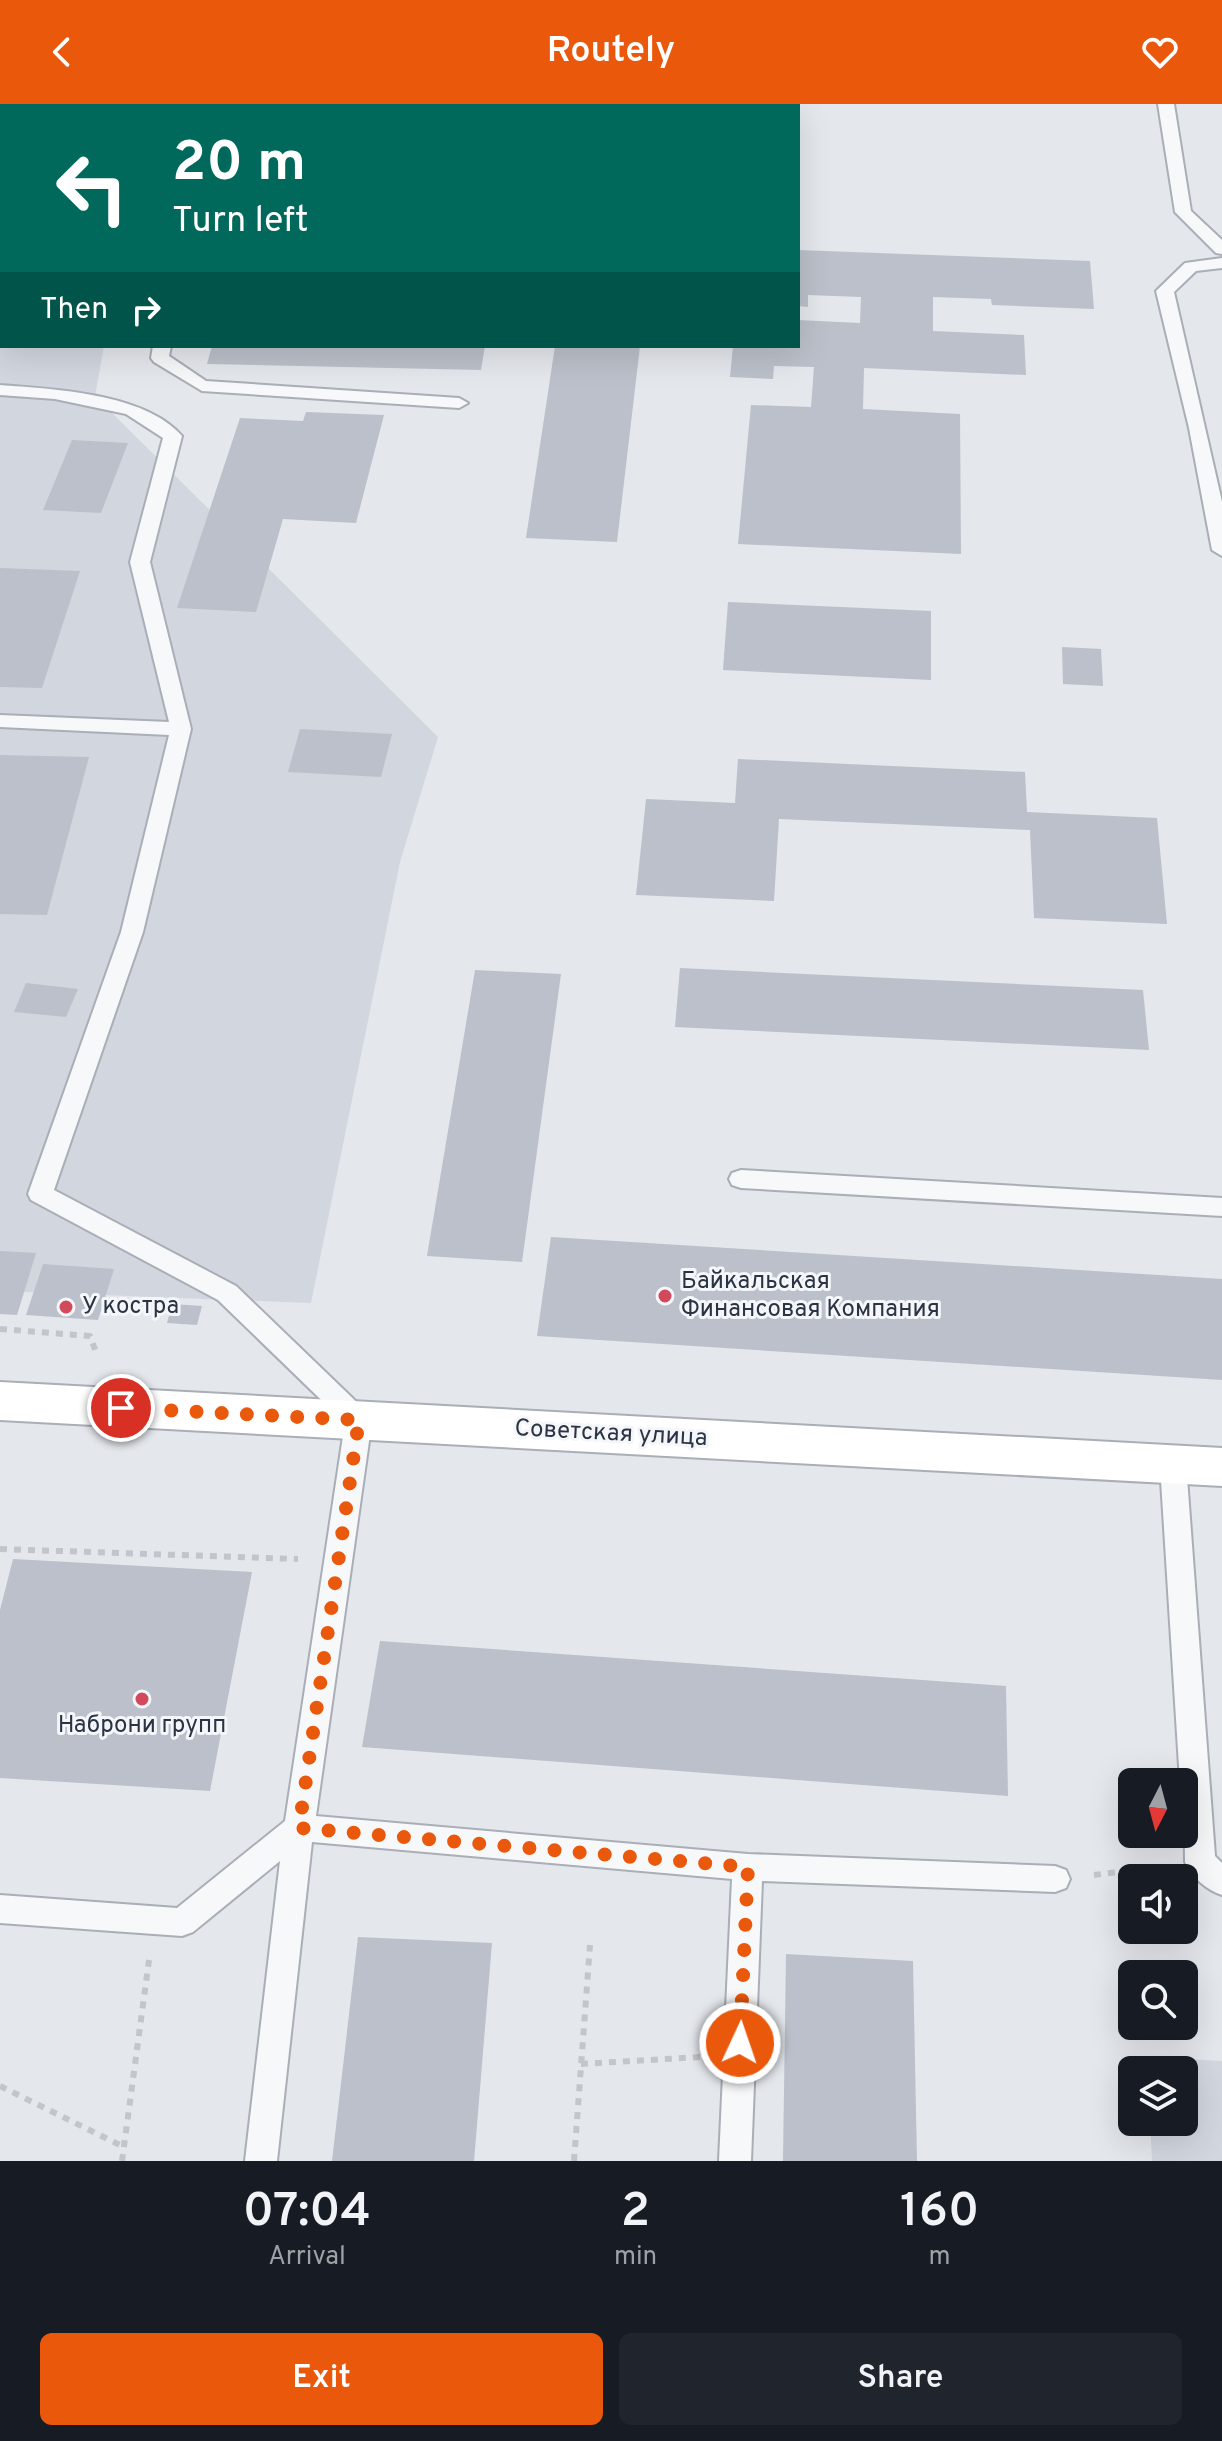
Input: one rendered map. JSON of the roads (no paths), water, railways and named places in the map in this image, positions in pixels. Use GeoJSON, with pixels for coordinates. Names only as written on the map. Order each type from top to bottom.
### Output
{"type":"FeatureCollection","features":[{"type":"Feature","properties":{"kind":"main road","name":"Советская улица"},"geometry":{"type":"LineString","coordinates":[[0,1401],[1222,1467]]}},
{"type":"Feature","properties":{"kind":"lane"},"geometry":{"type":"LineString","coordinates":[[1166,104],[1183,212],[1222,249]]}},
{"type":"Feature","properties":{"kind":"lane"},"geometry":{"type":"LineString","coordinates":[[1222,263],[1191,267],[1165,291],[1198,428],[1222,550]]}},
{"type":"Feature","properties":{"kind":"lane"},"geometry":{"type":"LineString","coordinates":[[162,348],[160,358],[202,386],[422,398],[459,403]]}},
{"type":"Feature","properties":{"kind":"lane"},"geometry":{"type":"LineString","coordinates":[[0,390],[55,394],[132,410],[173,436],[140,562],[181,729],[132,932],[40,1194],[227,1293],[359,1420],[299,1828],[261,2161]]}},
{"type":"Feature","properties":{"kind":"lane"},"geometry":{"type":"LineString","coordinates":[[0,721],[181,729]]}},
{"type":"Feature","properties":{"kind":"lane"},"geometry":{"type":"LineString","coordinates":[[741,1179],[1222,1207]]}},
{"type":"Feature","properties":{"kind":"lane"},"geometry":{"type":"LineString","coordinates":[[1173,1464],[1215,1870]]}},
{"type":"Feature","properties":{"kind":"lane"},"geometry":{"type":"LineString","coordinates":[[0,1909],[182,1922],[299,1828],[748,1867],[1055,1879]]}},
{"type":"Feature","properties":{"kind":"lane"},"geometry":{"type":"LineString","coordinates":[[735,2161],[748,1867]]}},
{"type":"Feature","properties":{"kind":"place","name":"Байкальская Финансовая Компания"},"geometry":{"type":"Point","coordinates":[665,1296]}},
{"type":"Feature","properties":{"kind":"place","name":"У костра"},"geometry":{"type":"Point","coordinates":[66,1307]}},
{"type":"Feature","properties":{"kind":"place","name":"Наброни групп"},"geometry":{"type":"Point","coordinates":[142,1699]}}]}
